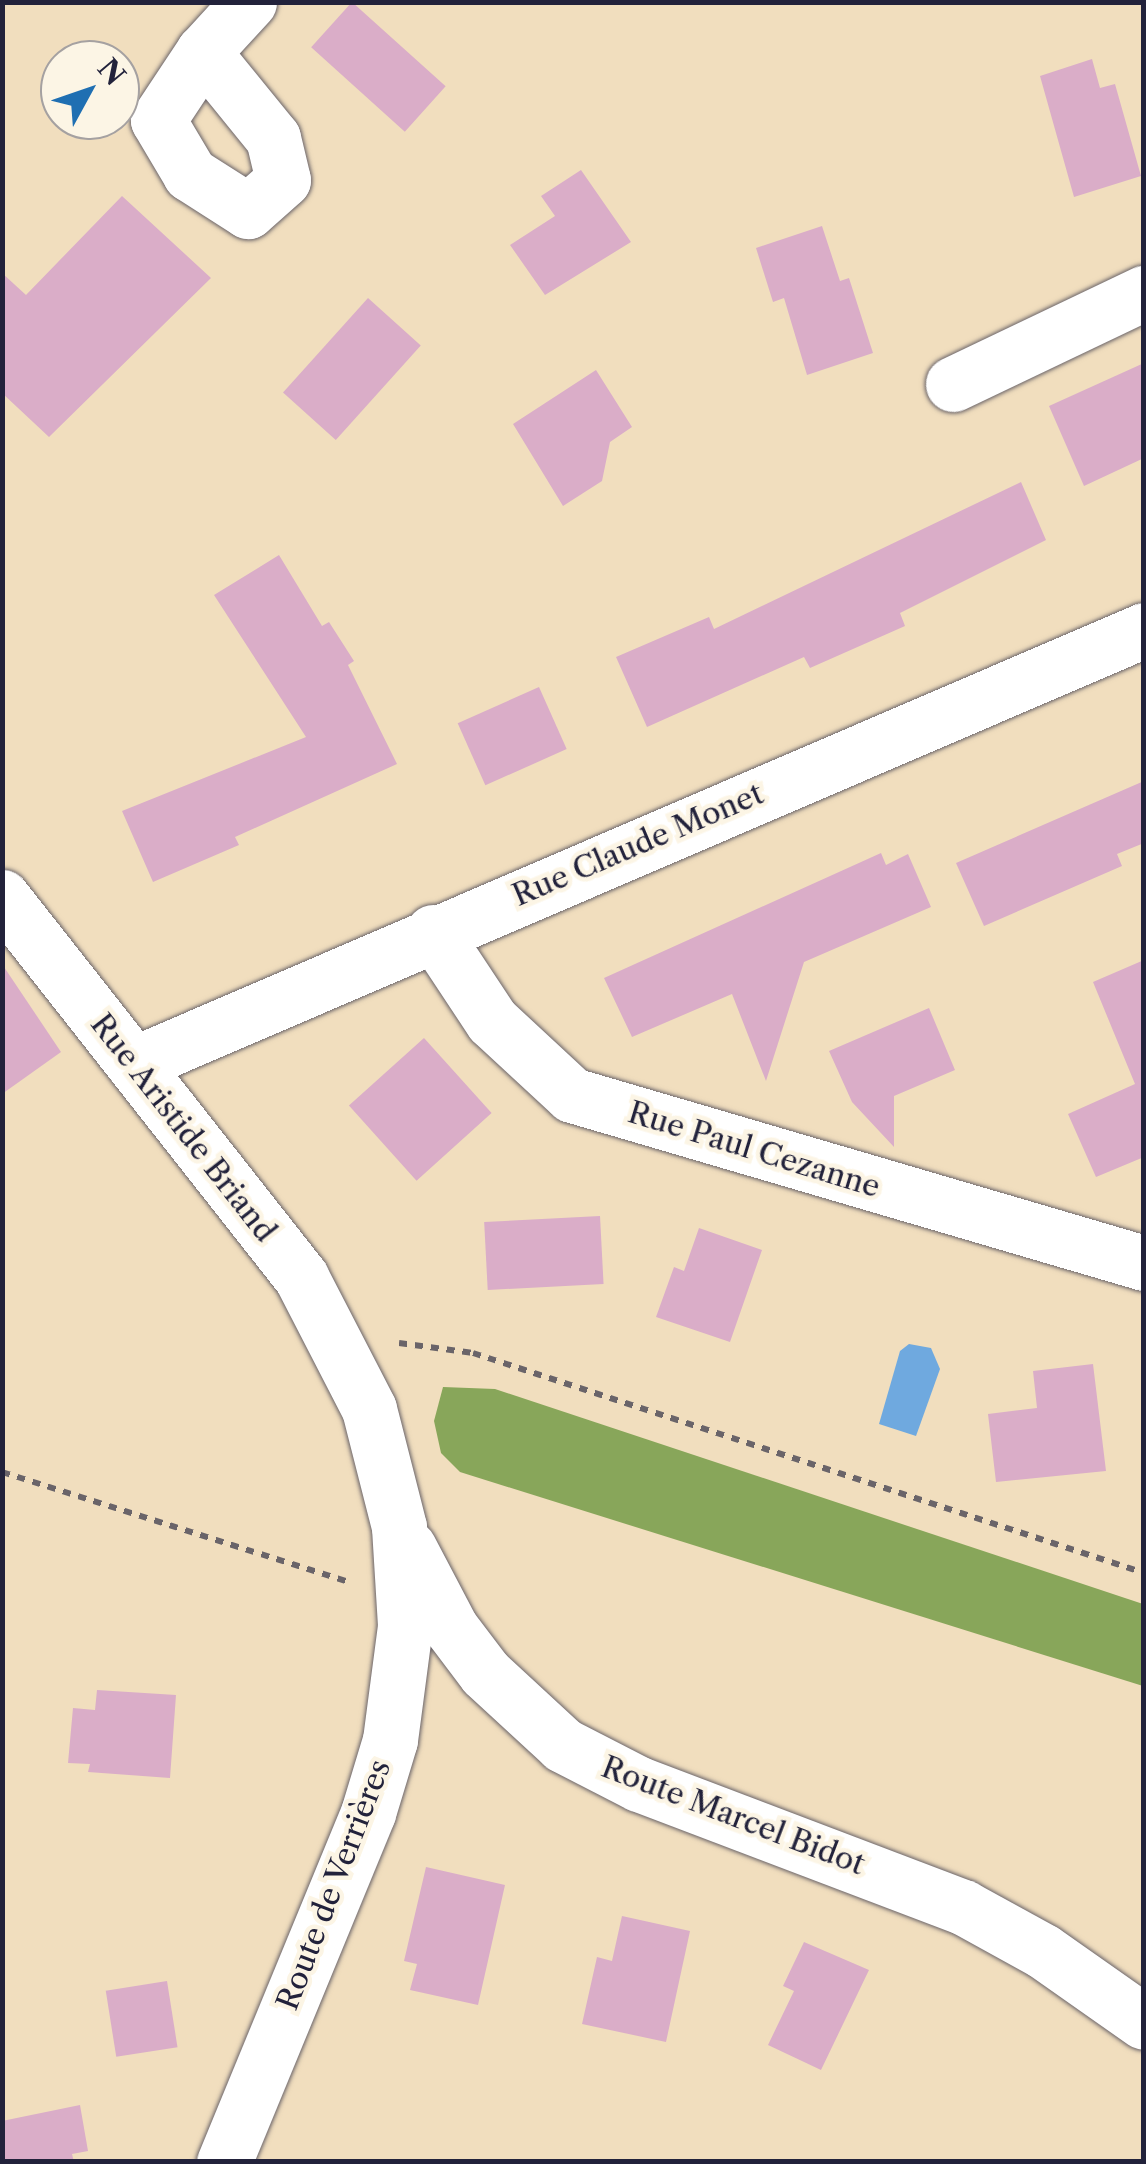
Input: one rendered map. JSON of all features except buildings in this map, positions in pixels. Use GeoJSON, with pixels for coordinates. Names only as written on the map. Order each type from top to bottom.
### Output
{"type":"FeatureCollection","features":[{"type":"Feature","properties":{"kind":"street"},"geometry":{"type":"LineString","coordinates":[[203,52],[249,2]]}},
{"type":"Feature","properties":{"kind":"street"},"geometry":{"type":"LineString","coordinates":[[952,384],[1144,293]]}},
{"type":"Feature","properties":{"kind":"street","name":"Rue Claude Monet"},"geometry":{"type":"LineString","coordinates":[[134,1064],[433,932],[1144,630]]}},
{"type":"Feature","properties":{"kind":"street","name":"Rue Aristide Briand"},"geometry":{"type":"LineString","coordinates":[[2,897],[300,1277],[343,1350]]}},
{"type":"Feature","properties":{"kind":"street","name":"Rue Paul Cezanne"},"geometry":{"type":"LineString","coordinates":[[433,932],[492,1021],[572,1096],[1144,1263]]}},
{"type":"Feature","properties":{"kind":"street","name":"Route de Verrières"},"geometry":{"type":"LineString","coordinates":[[224,2162],[368,1812],[400,1695],[405,1599],[399,1527],[343,1350]]}},
{"type":"Feature","properties":{"kind":"street","name":"Route Marcel Bidot"},"geometry":{"type":"LineString","coordinates":[[399,1527],[451,1628],[520,1712],[562,1745],[639,1784],[962,1907],[1043,1951],[1144,2022]]}},
{"type":"Feature","properties":{"kind":"path"},"geometry":{"type":"LineString","coordinates":[[343,1350],[473,1353],[1144,1573]]}},
{"type":"Feature","properties":{"kind":"path"},"geometry":{"type":"LineString","coordinates":[[2,1472],[405,1599]]}},
{"type":"Feature","properties":{"kind":"green space"},"geometry":{"type":"Polygon","coordinates":[[[443,1387],[495,1389],[1143,1604],[1143,1686],[460,1472],[441,1453],[434,1421],[443,1387]]]}},
{"type":"Feature","properties":{"kind":"water"},"geometry":{"type":"Polygon","coordinates":[[[909,1344],[931,1348],[940,1369],[916,1436],[879,1424],[900,1351],[909,1344]]]}}]}
